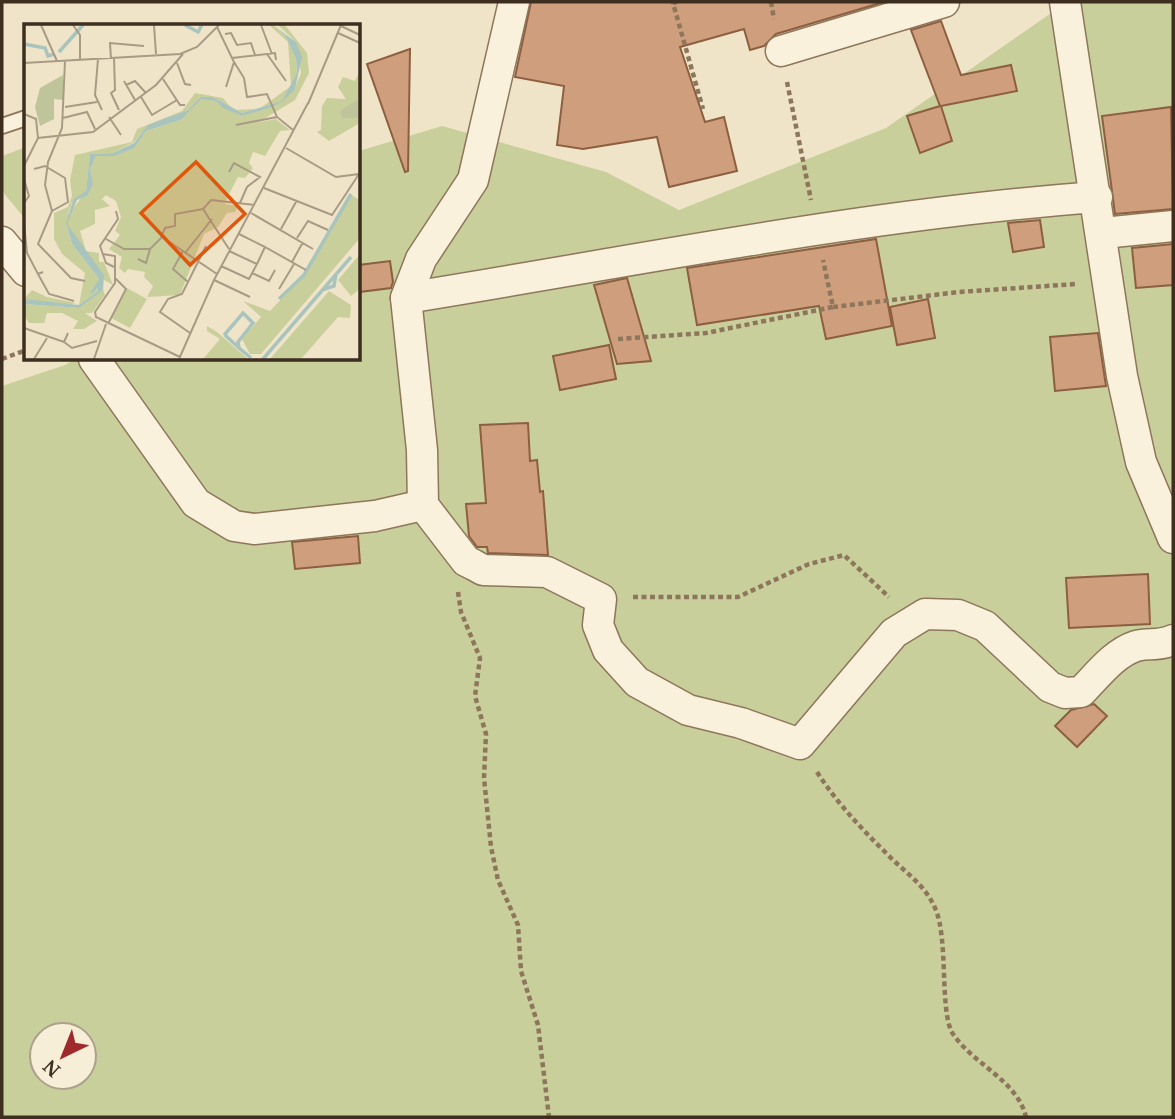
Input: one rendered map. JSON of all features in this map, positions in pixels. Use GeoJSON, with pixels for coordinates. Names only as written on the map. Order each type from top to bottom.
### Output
{"type":"FeatureCollection","features":[{"type":"Feature","properties":{"kind":"street"},"geometry":{"type":"LineString","coordinates":[[514,2],[473,180],[421,259],[407,298],[422,450],[423,505],[466,561],[483,570],[534,571],[557,575],[601,599],[598,625],[608,650],[637,682],[688,710],[741,723],[800,744],[894,633],[925,614],[958,615],[985,626],[1049,687],[1065,692],[1081,692],[1122,652],[1139,645],[1159,646],[1173,640]]}},
{"type":"Feature","properties":{"kind":"street"},"geometry":{"type":"LineString","coordinates":[[781,51],[944,2]]}},
{"type":"Feature","properties":{"kind":"street"},"geometry":{"type":"LineString","coordinates":[[1065,2],[1103,233],[1107,281],[1122,376],[1141,462],[1173,538]]}},
{"type":"Feature","properties":{"kind":"street"},"geometry":{"type":"LineString","coordinates":[[407,298],[799,233],[1004,204],[1097,197]]}},
{"type":"Feature","properties":{"kind":"street"},"geometry":{"type":"LineString","coordinates":[[1103,233],[1173,226]]}},
{"type":"Feature","properties":{"kind":"street"},"geometry":{"type":"LineString","coordinates":[[2,242],[24,269]]}},
{"type":"Feature","properties":{"kind":"street"},"geometry":{"type":"LineString","coordinates":[[95,360],[196,503],[234,526],[254,529],[374,516],[423,505]]}},
{"type":"Feature","properties":{"kind":"lane"},"geometry":{"type":"LineString","coordinates":[[2,126],[24,119]]}},
{"type":"Feature","properties":{"kind":"path"},"geometry":{"type":"LineString","coordinates":[[675,2],[703,109]]}},
{"type":"Feature","properties":{"kind":"path"},"geometry":{"type":"LineString","coordinates":[[833,307],[904,298],[1107,281]]}},
{"type":"Feature","properties":{"kind":"path"},"geometry":{"type":"LineString","coordinates":[[2,359],[24,351]]}},
{"type":"Feature","properties":{"kind":"path"},"geometry":{"type":"LineString","coordinates":[[601,599],[658,596],[738,597],[809,564],[844,555],[884,595],[925,614]]}},
{"type":"Feature","properties":{"kind":"path"},"geometry":{"type":"LineString","coordinates":[[466,561],[459,576],[458,592],[461,612],[480,658],[475,696],[486,734],[484,778],[491,846],[498,880],[518,925],[521,971],[538,1025],[549,1117]]}},
{"type":"Feature","properties":{"kind":"path"},"geometry":{"type":"LineString","coordinates":[[800,744],[838,804],[888,856],[918,881],[936,909],[951,1032],[967,1050],[1011,1088],[1024,1107],[1026,1117]]}},
{"type":"Feature","properties":{"kind":"green space"},"geometry":{"type":"Polygon","coordinates":[[[1067,2],[1173,2],[1173,1117],[2,1117],[2,386],[73,360],[360,360],[360,151],[442,126],[606,172],[679,210],[886,128],[1067,2]]]}},
{"type":"Feature","properties":{"kind":"green space"},"geometry":{"type":"Polygon","coordinates":[[[24,148],[24,218],[2,191],[2,156],[24,148]]]}},
{"type":"Feature","properties":{"kind":"building"},"geometry":{"type":"Polygon","coordinates":[[[531,2],[884,2],[776,34],[764,46],[750,50],[744,29],[680,47],[705,122],[724,117],[737,171],[669,187],[657,137],[583,149],[557,145],[564,86],[515,77],[531,2]]]}},
{"type":"Feature","properties":{"kind":"building"},"geometry":{"type":"Polygon","coordinates":[[[941,21],[961,75],[1011,65],[1017,91],[941,106],[952,141],[920,153],[907,116],[940,106],[911,30],[941,21]]]}},
{"type":"Feature","properties":{"kind":"building"},"geometry":{"type":"Polygon","coordinates":[[[410,49],[408,171],[405,172],[367,64],[410,49]]]}},
{"type":"Feature","properties":{"kind":"building"},"geometry":{"type":"Polygon","coordinates":[[[1171,107],[1173,209],[1115,214],[1102,116],[1171,107]]]}},
{"type":"Feature","properties":{"kind":"building"},"geometry":{"type":"Polygon","coordinates":[[[1040,220],[1044,247],[1013,252],[1008,223],[1040,220]]]}},
{"type":"Feature","properties":{"kind":"building"},"geometry":{"type":"Polygon","coordinates":[[[876,239],[892,326],[826,339],[819,306],[697,325],[687,268],[876,239]]]}},
{"type":"Feature","properties":{"kind":"building"},"geometry":{"type":"Polygon","coordinates":[[[1173,244],[1173,285],[1136,288],[1132,248],[1173,244]]]}},
{"type":"Feature","properties":{"kind":"building"},"geometry":{"type":"Polygon","coordinates":[[[390,261],[393,282],[391,288],[360,292],[360,265],[390,261]]]}},
{"type":"Feature","properties":{"kind":"building"},"geometry":{"type":"Polygon","coordinates":[[[627,278],[651,361],[617,364],[594,285],[627,278]]]}},
{"type":"Feature","properties":{"kind":"building"},"geometry":{"type":"Polygon","coordinates":[[[928,299],[935,338],[897,345],[890,307],[928,299]]]}},
{"type":"Feature","properties":{"kind":"building"},"geometry":{"type":"Polygon","coordinates":[[[1098,333],[1106,386],[1055,391],[1050,337],[1098,333]]]}},
{"type":"Feature","properties":{"kind":"building"},"geometry":{"type":"Polygon","coordinates":[[[609,345],[616,379],[560,390],[553,356],[609,345]]]}},
{"type":"Feature","properties":{"kind":"building"},"geometry":{"type":"Polygon","coordinates":[[[528,423],[530,461],[537,460],[540,492],[543,491],[548,555],[488,553],[487,547],[477,547],[469,536],[466,504],[486,503],[480,425],[528,423]]]}},
{"type":"Feature","properties":{"kind":"building"},"geometry":{"type":"Polygon","coordinates":[[[358,536],[360,563],[295,569],[292,542],[358,536]]]}},
{"type":"Feature","properties":{"kind":"building"},"geometry":{"type":"Polygon","coordinates":[[[1148,574],[1150,624],[1069,628],[1066,578],[1148,574]]]}},
{"type":"Feature","properties":{"kind":"building"},"geometry":{"type":"Polygon","coordinates":[[[1094,704],[1107,716],[1077,747],[1055,726],[1071,710],[1094,704]]]}}]}
